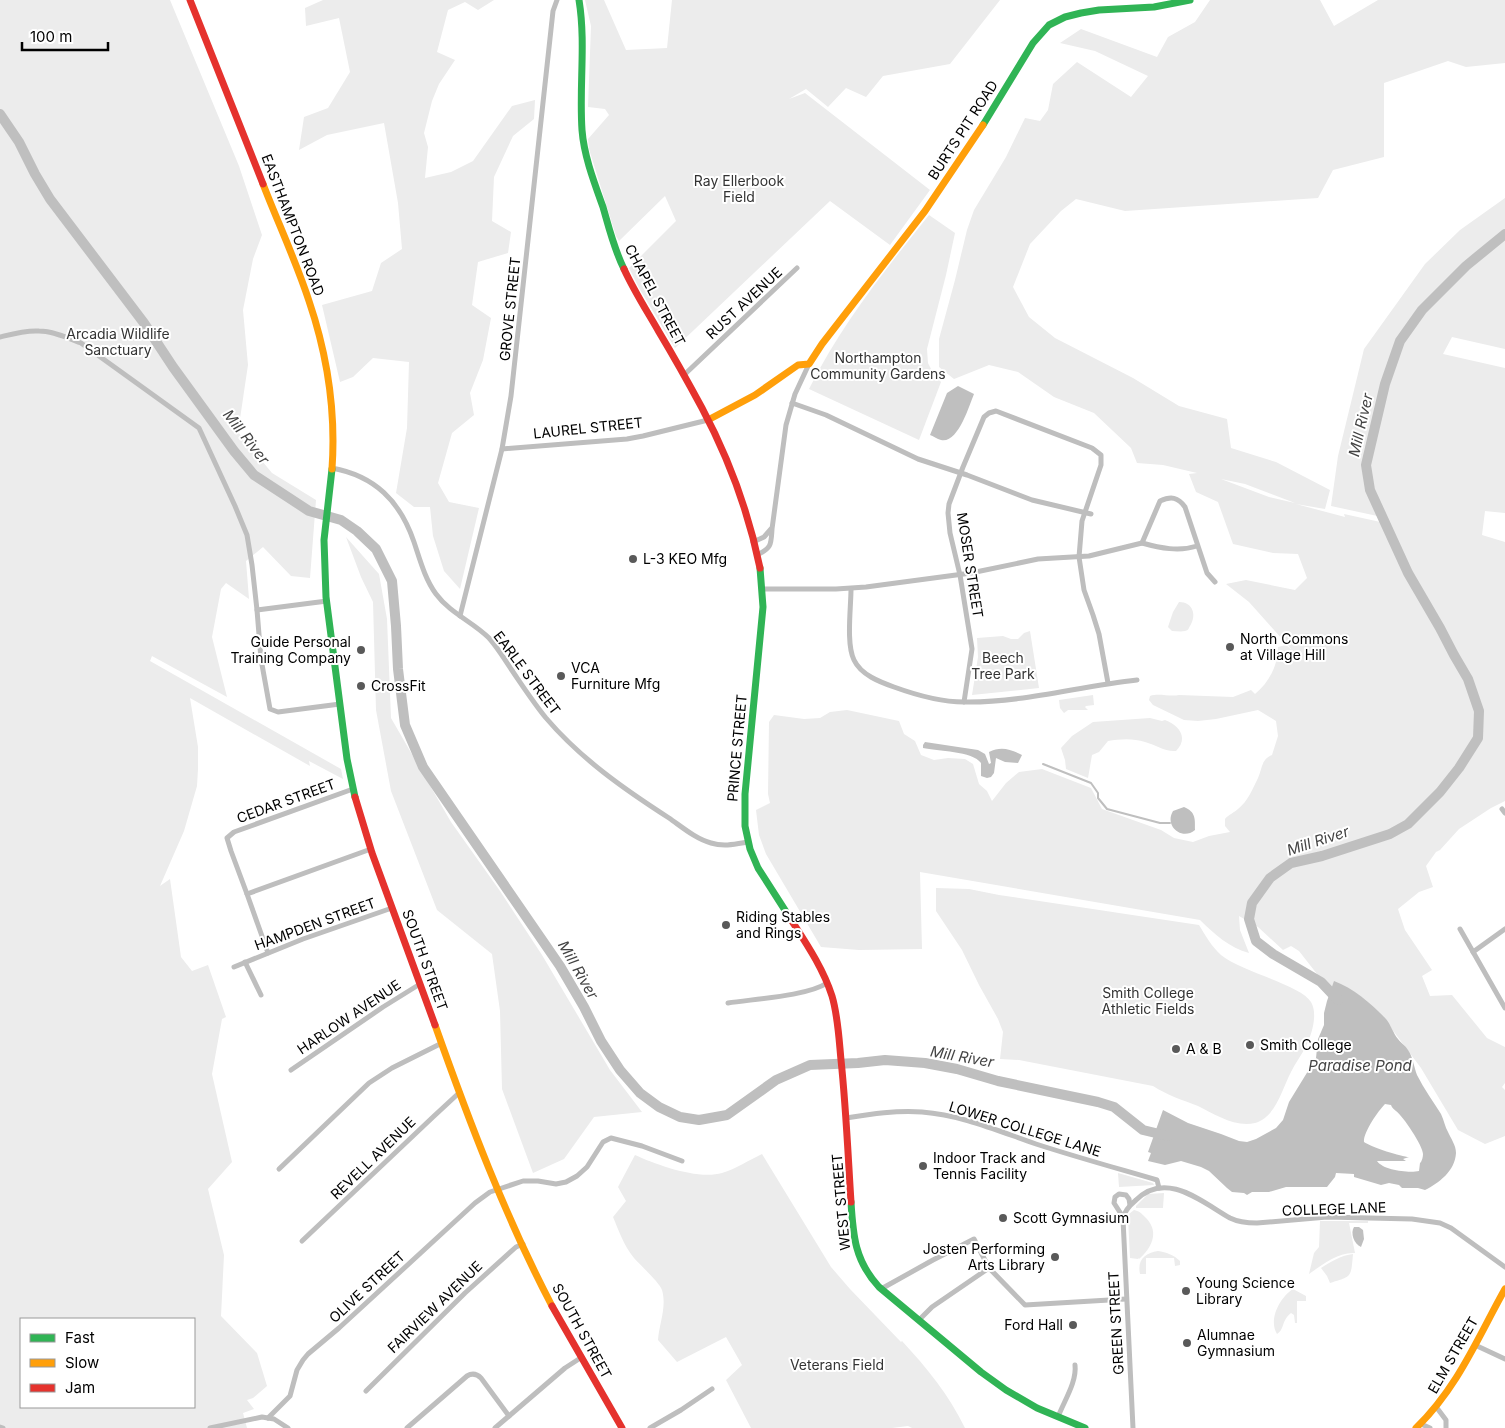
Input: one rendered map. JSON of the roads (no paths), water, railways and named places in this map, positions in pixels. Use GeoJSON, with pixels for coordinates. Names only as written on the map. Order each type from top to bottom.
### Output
{"type":"FeatureCollection","features":[{"type":"Feature","properties":{"kind":"main road","name":"EASTHAMPTON ROAD"},"geometry":{"type":"LineString","coordinates":[[190,0],[309,300],[322,345],[330,392],[333,423],[332,468]]}},
{"type":"Feature","properties":{"kind":"main road","name":"CHAPEL STREET"},"geometry":{"type":"LineString","coordinates":[[579,0],[584,42],[582,133],[586,154],[610,232],[623,267],[708,420],[729,467],[761,567],[763,589]]}},
{"type":"Feature","properties":{"kind":"main road","name":"BURTS PIT ROAD"},"geometry":{"type":"LineString","coordinates":[[809,364],[822,344],[911,230],[959,163],[1033,43],[1048,26],[1059,18],[1079,9],[1096,5],[1164,5],[1190,0]]}},
{"type":"Feature","properties":{"kind":"main road","name":"LAUREL STREET"},"geometry":{"type":"LineString","coordinates":[[708,420],[743,403],[797,366],[803,363],[809,364]]}},
{"type":"Feature","properties":{"kind":"main road","name":"SOUTH STREET"},"geometry":{"type":"LineString","coordinates":[[332,468],[324,559],[327,601],[353,789],[371,849],[392,908],[460,1092],[499,1189],[552,1304],[618,1427]]}},
{"type":"Feature","properties":{"kind":"main road","name":"PRINCE STREET"},"geometry":{"type":"LineString","coordinates":[[763,589],[745,794],[745,821],[748,842],[758,868],[779,901]]}},
{"type":"Feature","properties":{"kind":"main road","name":"WEST STREET"},"geometry":{"type":"LineString","coordinates":[[779,901],[810,949],[827,983],[836,1014],[844,1090],[856,1252],[866,1272],[881,1289],[981,1372],[1006,1390],[1029,1404],[1085,1428]]}},
{"type":"Feature","properties":{"kind":"main road","name":"ELM STREET"},"geometry":{"type":"LineString","coordinates":[[1418,1426],[1436,1408],[1454,1384],[1505,1289]]}},
{"type":"Feature","properties":{"kind":"street","name":"GROVE STREET"},"geometry":{"type":"LineString","coordinates":[[460,616],[502,449],[511,396],[553,12],[557,0]]}},
{"type":"Feature","properties":{"kind":"street","name":"RUST AVENUE"},"geometry":{"type":"LineString","coordinates":[[684,376],[797,268]]}},
{"type":"Feature","properties":{"kind":"street"},"geometry":{"type":"LineString","coordinates":[[0,337],[40,330],[81,343],[199,428],[247,535],[270,709],[278,712],[340,704]]}},
{"type":"Feature","properties":{"kind":"street"},"geometry":{"type":"LineString","coordinates":[[757,555],[768,549],[771,543],[783,441],[792,403],[809,364]]}},
{"type":"Feature","properties":{"kind":"street"},"geometry":{"type":"LineString","coordinates":[[792,403],[826,415],[918,459],[1032,500],[1091,514]]}},
{"type":"Feature","properties":{"kind":"street","name":"MOSER STREET"},"geometry":{"type":"LineString","coordinates":[[964,702],[972,649],[960,575],[950,533],[948,513],[949,504],[984,417],[996,411],[1092,448],[1100,453],[1101,465],[1084,512]]}},
{"type":"Feature","properties":{"kind":"street","name":"LAUREL STREET"},"geometry":{"type":"LineString","coordinates":[[502,449],[627,439],[708,420]]}},
{"type":"Feature","properties":{"kind":"street","name":"EARLE STREET"},"geometry":{"type":"LineString","coordinates":[[332,468],[362,478],[383,491],[390,498],[408,526],[431,586],[445,604],[488,637],[548,719],[599,770],[699,838],[718,845],[748,842]]}},
{"type":"Feature","properties":{"kind":"street"},"geometry":{"type":"LineString","coordinates":[[1142,543],[1160,500],[1167,497],[1176,498],[1185,507],[1207,573],[1215,582]]}},
{"type":"Feature","properties":{"kind":"street"},"geometry":{"type":"LineString","coordinates":[[1084,512],[1079,557],[1084,590],[1094,615],[1108,684]]}},
{"type":"Feature","properties":{"kind":"street"},"geometry":{"type":"LineString","coordinates":[[753,542],[764,537],[772,529]]}},
{"type":"Feature","properties":{"kind":"street"},"geometry":{"type":"LineString","coordinates":[[763,589],[851,589],[960,575],[1038,559],[1100,555],[1142,543],[1162,548],[1186,550],[1197,546]]}},
{"type":"Feature","properties":{"kind":"street"},"geometry":{"type":"LineString","coordinates":[[851,589],[850,642],[852,655],[860,669],[869,676],[905,691],[927,697],[964,702],[1012,699],[1137,680]]}},
{"type":"Feature","properties":{"kind":"street"},"geometry":{"type":"LineString","coordinates":[[258,610],[327,601]]}},
{"type":"Feature","properties":{"kind":"street","name":"CEDAR STREET"},"geometry":{"type":"LineString","coordinates":[[247,894],[227,840],[228,836],[260,822],[353,789]]}},
{"type":"Feature","properties":{"kind":"street"},"geometry":{"type":"LineString","coordinates":[[268,953],[247,894],[371,849]]}},
{"type":"Feature","properties":{"kind":"street","name":"HAMPDEN STREET"},"geometry":{"type":"LineString","coordinates":[[234,967],[311,936],[392,908]]}},
{"type":"Feature","properties":{"kind":"street"},"geometry":{"type":"LineString","coordinates":[[1460,929],[1505,1008]]}},
{"type":"Feature","properties":{"kind":"street"},"geometry":{"type":"LineString","coordinates":[[1473,952],[1505,929]]}},
{"type":"Feature","properties":{"kind":"street","name":"HAMPDEN STREET"},"geometry":{"type":"LineString","coordinates":[[245,962],[261,995]]}},
{"type":"Feature","properties":{"kind":"street"},"geometry":{"type":"LineString","coordinates":[[728,1003],[819,989],[827,983]]}},
{"type":"Feature","properties":{"kind":"street","name":"HARLOW AVENUE"},"geometry":{"type":"LineString","coordinates":[[291,1070],[382,1007],[420,984]]}},
{"type":"Feature","properties":{"kind":"street"},"geometry":{"type":"LineString","coordinates":[[279,1169],[369,1083],[399,1064],[442,1043]]}},
{"type":"Feature","properties":{"kind":"street","name":"REVELL AVENUE"},"geometry":{"type":"LineString","coordinates":[[302,1241],[460,1092]]}},
{"type":"Feature","properties":{"kind":"street","name":"LOWER COLLEGE LANE"},"geometry":{"type":"LineString","coordinates":[[846,1118],[889,1112],[931,1113],[961,1118],[1075,1156],[1157,1180],[1159,1188]]}},
{"type":"Feature","properties":{"kind":"street","name":"OLIVE STREET"},"geometry":{"type":"LineString","coordinates":[[268,1418],[290,1396],[297,1370],[308,1354],[344,1324],[475,1203],[490,1192],[523,1181],[556,1184],[566,1182],[577,1176],[587,1167],[604,1142],[611,1138],[642,1146],[682,1162]]}},
{"type":"Feature","properties":{"kind":"street"},"geometry":{"type":"LineString","coordinates":[[1123,1217],[1124,1212],[1130,1205],[1146,1191],[1159,1188]]}},
{"type":"Feature","properties":{"kind":"street","name":"COLLEGE LANE"},"geometry":{"type":"LineString","coordinates":[[1159,1188],[1185,1192],[1231,1218],[1247,1223],[1327,1217],[1412,1219],[1440,1223],[1451,1228],[1505,1267]]}},
{"type":"Feature","properties":{"kind":"street","name":"GREEN STREET"},"geometry":{"type":"LineString","coordinates":[[1130,1205],[1126,1195],[1119,1194],[1115,1197],[1114,1203],[1123,1217],[1133,1428]]}},
{"type":"Feature","properties":{"kind":"street"},"geometry":{"type":"LineString","coordinates":[[881,1289],[974,1239],[989,1268],[1025,1305],[1126,1299]]}},
{"type":"Feature","properties":{"kind":"street","name":"FAIRVIEW AVENUE"},"geometry":{"type":"LineString","coordinates":[[366,1391],[464,1293],[516,1247],[523,1244]]}},
{"type":"Feature","properties":{"kind":"street"},"geometry":{"type":"LineString","coordinates":[[919,1320],[932,1307],[989,1268]]}},
{"type":"Feature","properties":{"kind":"street"},"geometry":{"type":"LineString","coordinates":[[1474,1345],[1505,1359]]}},
{"type":"Feature","properties":{"kind":"street"},"geometry":{"type":"LineString","coordinates":[[495,1428],[565,1368],[582,1357]]}},
{"type":"Feature","properties":{"kind":"street"},"geometry":{"type":"LineString","coordinates":[[1058,1417],[1073,1381],[1076,1371],[1075,1365]]}},
{"type":"Feature","properties":{"kind":"street"},"geometry":{"type":"LineString","coordinates":[[407,1428],[468,1376],[473,1374],[481,1378],[508,1416]]}},
{"type":"Feature","properties":{"kind":"street"},"geometry":{"type":"LineString","coordinates":[[650,1428],[712,1389]]}},
{"type":"Feature","properties":{"kind":"street"},"geometry":{"type":"LineString","coordinates":[[1436,1408],[1446,1420],[1446,1428]]}},
{"type":"Feature","properties":{"kind":"street"},"geometry":{"type":"LineString","coordinates":[[210,1428],[262,1417],[288,1428]]}},
{"type":"Feature","properties":{"kind":"street"},"geometry":{"type":"LineString","coordinates":[[1418,1426],[1430,1428]]}},
{"type":"Feature","properties":{"kind":"water"},"geometry":{"type":"Polygon","coordinates":[[[958,386],[974,394],[958,430],[947,440],[940,440],[930,435],[947,393],[958,386]]]}},
{"type":"Feature","properties":{"kind":"water"},"geometry":{"type":"Polygon","coordinates":[[[925,742],[978,750],[985,754],[989,764],[991,763],[989,752],[993,750],[1006,749],[1022,755],[1018,763],[1005,762],[996,758],[994,773],[991,777],[987,778],[981,776],[981,763],[977,759],[954,752],[923,748],[925,742]]]}},
{"type":"Feature","properties":{"kind":"water"},"geometry":{"type":"Polygon","coordinates":[[[1184,807],[1191,811],[1195,822],[1195,830],[1185,834],[1176,830],[1171,822],[1173,811],[1184,807]]]}},
{"type":"Feature","properties":{"kind":"water","name":"Paradise Pond"},"geometry":{"type":"Polygon","coordinates":[[[1334,981],[1355,992],[1386,1019],[1396,1037],[1408,1050],[1417,1075],[1441,1114],[1455,1147],[1456,1153],[1453,1165],[1441,1180],[1425,1190],[1402,1188],[1399,1185],[1389,1183],[1381,1185],[1354,1177],[1354,1174],[1336,1173],[1327,1187],[1286,1187],[1269,1192],[1252,1192],[1247,1195],[1232,1192],[1209,1171],[1201,1167],[1181,1161],[1165,1165],[1148,1161],[1151,1153],[1148,1152],[1163,1110],[1188,1123],[1239,1141],[1247,1142],[1256,1139],[1276,1128],[1283,1120],[1289,1102],[1316,1058],[1318,1039],[1324,1025],[1327,1001],[1334,981]],[[1385,1104],[1379,1112],[1368,1128],[1364,1142],[1386,1151],[1409,1157],[1403,1159],[1406,1161],[1377,1161],[1385,1167],[1410,1172],[1419,1171],[1423,1156],[1422,1150],[1408,1125],[1391,1105],[1385,1104]]]}},
{"type":"Feature","properties":{"kind":"water"},"geometry":{"type":"Polygon","coordinates":[[[1354,1227],[1359,1227],[1363,1230],[1364,1239],[1361,1247],[1353,1238],[1352,1232],[1354,1227]]]}},
{"type":"Feature","properties":{"kind":"waterway","name":"Mill River"},"geometry":{"type":"LineString","coordinates":[[0,114],[19,142],[50,199],[144,323],[173,367],[234,451],[254,475],[309,511],[341,520],[357,531],[376,549],[392,581],[398,669],[405,725],[423,767],[560,966],[601,1041],[620,1070],[640,1093],[659,1107],[680,1117],[699,1120],[727,1115],[776,1080],[810,1065],[885,1060],[925,1063],[957,1069],[998,1081],[1098,1102],[1114,1107],[1143,1130],[1168,1136]]}},
{"type":"Feature","properties":{"kind":"waterway","name":"Mill River"},"geometry":{"type":"LineString","coordinates":[[1338,1000],[1321,982],[1273,954],[1256,941],[1249,919],[1252,903],[1270,878],[1291,863],[1322,856],[1390,834],[1408,824],[1440,792],[1459,768],[1478,738],[1479,711],[1468,679],[1408,573],[1370,490],[1366,465],[1385,384],[1400,341],[1422,310],[1466,266],[1505,234]]}},
{"type":"Feature","properties":{"kind":"waterway"},"geometry":{"type":"LineString","coordinates":[[1043,764],[1091,783],[1098,793],[1098,798],[1107,809],[1160,823],[1170,823]]}},
{"type":"Feature","properties":{"kind":"place","name":"L-3 KEO Mfg"},"geometry":{"type":"Point","coordinates":[633,559]}},
{"type":"Feature","properties":{"kind":"place","name":"North Commons at Village Hill"},"geometry":{"type":"Point","coordinates":[1230,647]}},
{"type":"Feature","properties":{"kind":"place","name":"Guide Personal Training Company"},"geometry":{"type":"Point","coordinates":[361,650]}},
{"type":"Feature","properties":{"kind":"place","name":"VCA Furniture Mfg"},"geometry":{"type":"Point","coordinates":[561,676]}},
{"type":"Feature","properties":{"kind":"place","name":"CrossFit"},"geometry":{"type":"Point","coordinates":[361,686]}},
{"type":"Feature","properties":{"kind":"place","name":"Riding Stables and Rings"},"geometry":{"type":"Point","coordinates":[726,925]}},
{"type":"Feature","properties":{"kind":"place","name":"Smith College"},"geometry":{"type":"Point","coordinates":[1250,1045]}},
{"type":"Feature","properties":{"kind":"place","name":"A & B"},"geometry":{"type":"Point","coordinates":[1176,1049]}},
{"type":"Feature","properties":{"kind":"place","name":"Indoor Track and Tennis Facility"},"geometry":{"type":"Point","coordinates":[923,1166]}},
{"type":"Feature","properties":{"kind":"place","name":"Scott Gymnasium"},"geometry":{"type":"Point","coordinates":[1003,1218]}},
{"type":"Feature","properties":{"kind":"place","name":"Josten Performing Arts Library"},"geometry":{"type":"Point","coordinates":[1055,1257]}},
{"type":"Feature","properties":{"kind":"place","name":"Young Science Library"},"geometry":{"type":"Point","coordinates":[1186,1291]}},
{"type":"Feature","properties":{"kind":"place","name":"Ford Hall"},"geometry":{"type":"Point","coordinates":[1073,1325]}},
{"type":"Feature","properties":{"kind":"place","name":"Alumnae Gymnasium"},"geometry":{"type":"Point","coordinates":[1187,1343]}},
{"type":"Feature","properties":{"kind":"park label","name":"Ray Ellerbook Field"},"geometry":{"type":"Point","coordinates":[739,190]}},
{"type":"Feature","properties":{"kind":"park label","name":"Arcadia Wildlife Sanctuary"},"geometry":{"type":"Point","coordinates":[118,342]}},
{"type":"Feature","properties":{"kind":"park label","name":"Northampton Community Gardens"},"geometry":{"type":"Point","coordinates":[878,366]}},
{"type":"Feature","properties":{"kind":"park label","name":"Beech Tree Park"},"geometry":{"type":"Point","coordinates":[1003,666]}},
{"type":"Feature","properties":{"kind":"park label","name":"Smith College Athletic Fields"},"geometry":{"type":"Point","coordinates":[1148,1002]}},
{"type":"Feature","properties":{"kind":"park label","name":"Veterans Field"},"geometry":{"type":"Point","coordinates":[837,1365]}}]}
